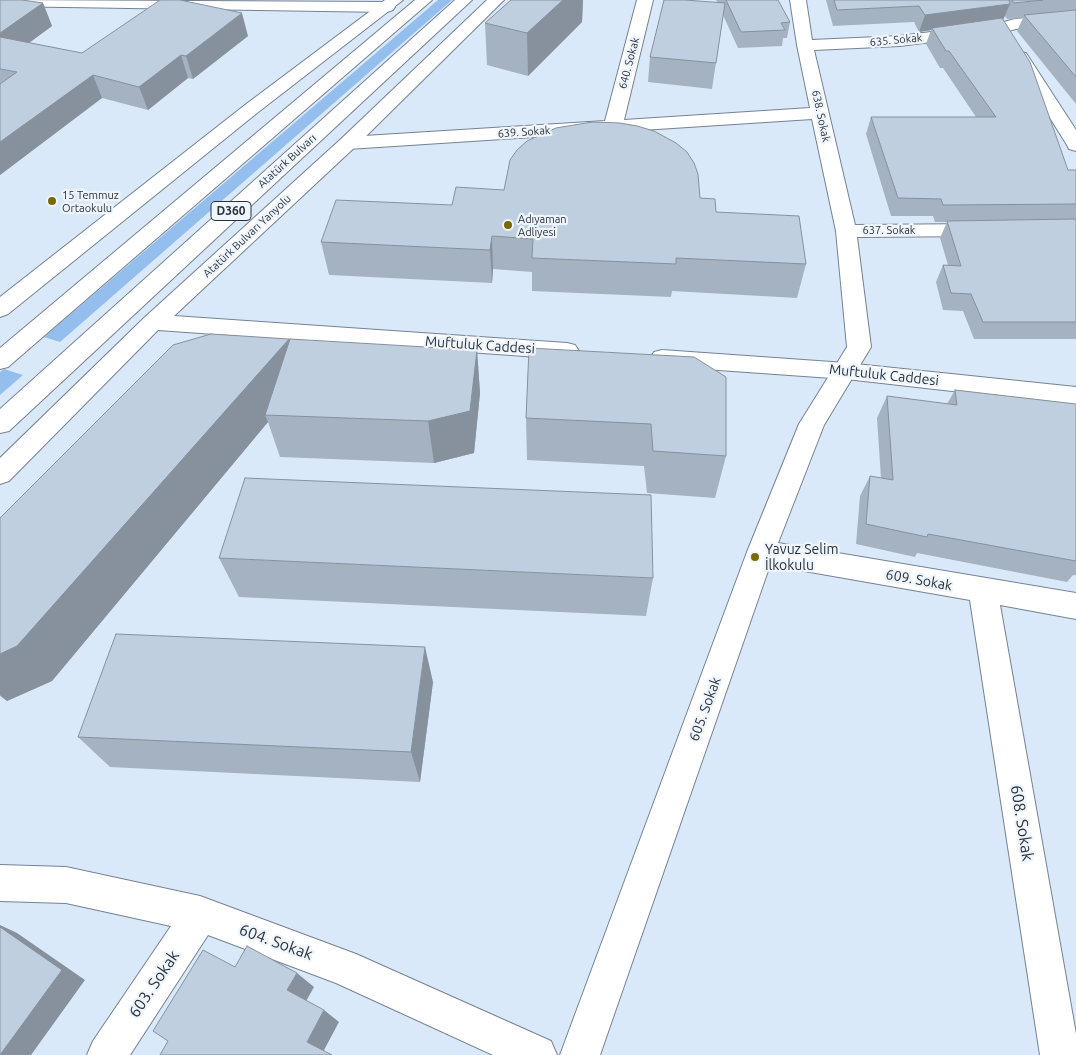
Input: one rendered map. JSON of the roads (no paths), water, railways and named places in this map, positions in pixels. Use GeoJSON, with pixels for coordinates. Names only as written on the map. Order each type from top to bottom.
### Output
{"type":"FeatureCollection","features":[{"type":"Feature","properties":{"kind":"main road","name":"D360"},"geometry":{"type":"LineString","coordinates":[[0,361],[424,0]]}},
{"type":"Feature","properties":{"kind":"main road","name":"Atatürk Bulvarı"},"geometry":{"type":"LineString","coordinates":[[0,424],[464,0]]}},
{"type":"Feature","properties":{"kind":"main road","name":"Atatürk Bulvarı Yanyolu"},"geometry":{"type":"LineString","coordinates":[[0,474],[153,322],[348,143],[496,0]]}},
{"type":"Feature","properties":{"kind":"main road","name":"640. Sokak"},"geometry":{"type":"LineString","coordinates":[[612,126],[645,0]]}},
{"type":"Feature","properties":{"kind":"main road","name":"638. Sokak"},"geometry":{"type":"LineString","coordinates":[[798,0],[805,45],[846,231]]}},
{"type":"Feature","properties":{"kind":"main road"},"geometry":{"type":"LineString","coordinates":[[0,1],[391,4]]}},
{"type":"Feature","properties":{"kind":"main road"},"geometry":{"type":"LineString","coordinates":[[0,309],[10,292],[391,4]]}},
{"type":"Feature","properties":{"kind":"main road","name":"635. Sokak"},"geometry":{"type":"LineString","coordinates":[[805,45],[900,41],[1002,28],[1015,24],[1076,19]]}},
{"type":"Feature","properties":{"kind":"main road"},"geometry":{"type":"LineString","coordinates":[[1002,28],[1076,145]]}},
{"type":"Feature","properties":{"kind":"main road","name":"639. Sokak"},"geometry":{"type":"LineString","coordinates":[[348,143],[820,113]]}},
{"type":"Feature","properties":{"kind":"main road","name":"637. Sokak"},"geometry":{"type":"LineString","coordinates":[[846,371],[859,347],[846,231],[999,230]]}},
{"type":"Feature","properties":{"kind":"main road","name":"Muftuluk Caddesi"},"geometry":{"type":"LineString","coordinates":[[153,322],[589,353]]}},
{"type":"Feature","properties":{"kind":"main road","name":"Muftuluk Caddesi"},"geometry":{"type":"LineString","coordinates":[[639,357],[846,371],[1076,396]]}},
{"type":"Feature","properties":{"kind":"main road","name":"605. Sokak"},"geometry":{"type":"LineString","coordinates":[[580,1055],[761,552],[812,424],[846,371]]}},
{"type":"Feature","properties":{"kind":"main road","name":"609. Sokak"},"geometry":{"type":"LineString","coordinates":[[761,552],[1076,606]]}},
{"type":"Feature","properties":{"kind":"main road","name":"608. Sokak"},"geometry":{"type":"LineString","coordinates":[[983,591],[1060,1055]]}},
{"type":"Feature","properties":{"kind":"main road","name":"604. Sokak"},"geometry":{"type":"LineString","coordinates":[[0,883],[66,886],[200,914],[342,966],[537,1055]]}},
{"type":"Feature","properties":{"kind":"main road","name":"603. Sokak"},"geometry":{"type":"LineString","coordinates":[[107,1055],[200,914]]}},
{"type":"Feature","properties":{"kind":"place","name":"15 Temmuz Ortaokulu"},"geometry":{"type":"Point","coordinates":[52,201]}},
{"type":"Feature","properties":{"kind":"place","name":"Adıyaman Adliyesi"},"geometry":{"type":"Point","coordinates":[508,225]}},
{"type":"Feature","properties":{"kind":"place","name":"Yavuz Selim İlkokulu"},"geometry":{"type":"Point","coordinates":[755,557]}}]}
